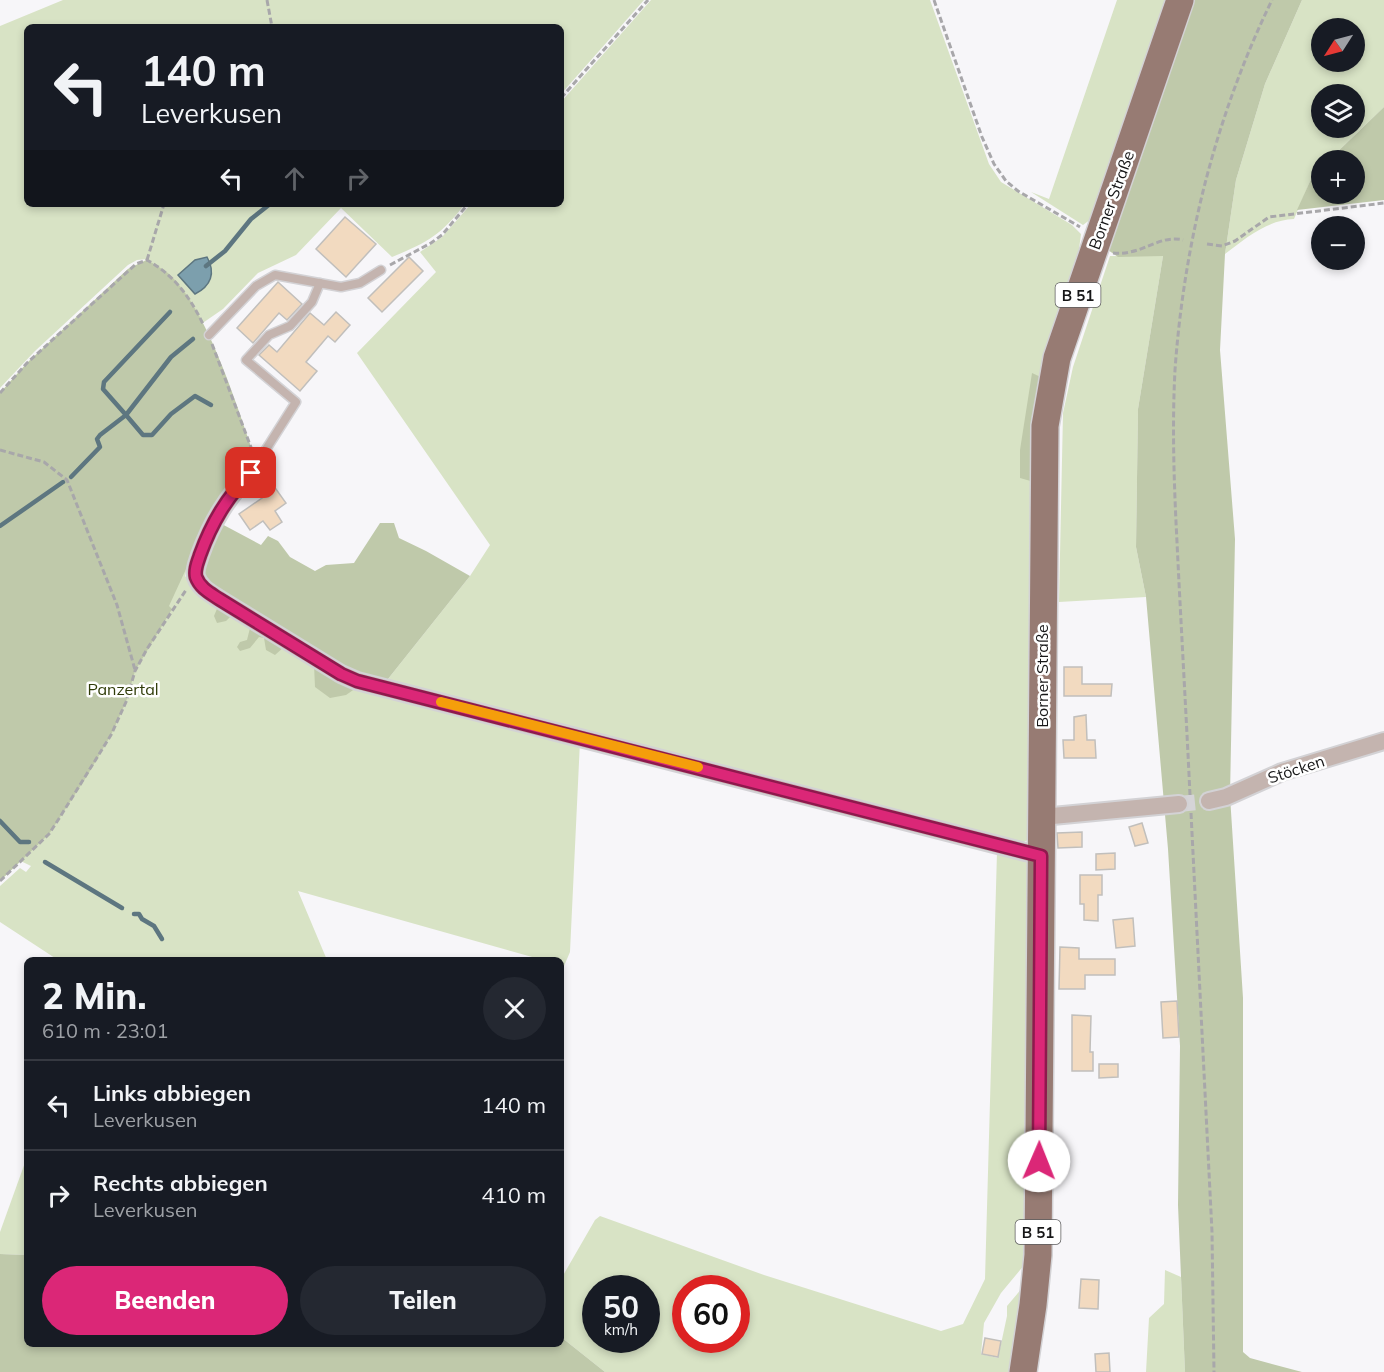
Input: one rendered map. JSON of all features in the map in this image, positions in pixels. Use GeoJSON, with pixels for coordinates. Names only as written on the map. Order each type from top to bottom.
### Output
{"type":"FeatureCollection","features":[{"type":"Feature","properties":{"kind":"main road","name":"Borner Straße"},"geometry":{"type":"LineString","coordinates":[[1023,1372],[1038,1255],[1045,426],[1057,358],[1180,0]]}},
{"type":"Feature","properties":{"kind":"street"},"geometry":{"type":"LineString","coordinates":[[251,473],[236,488],[216,517],[195,569],[197,579],[201,586],[219,599],[331,668],[357,681],[1041,856]]}},
{"type":"Feature","properties":{"kind":"street","name":"Stöcken"},"geometry":{"type":"LineString","coordinates":[[1209,801],[1230,796],[1282,772],[1384,741]]}},
{"type":"Feature","properties":{"kind":"street"},"geometry":{"type":"LineString","coordinates":[[1042,817],[1179,804]]}},
{"type":"Feature","properties":{"kind":"lane"},"geometry":{"type":"LineString","coordinates":[[209,335],[256,286],[275,274],[341,287],[360,283],[381,270]]}},
{"type":"Feature","properties":{"kind":"lane"},"geometry":{"type":"LineString","coordinates":[[251,473],[296,402],[246,360],[269,335],[290,326],[312,302],[320,283]]}},
{"type":"Feature","properties":{"kind":"path"},"geometry":{"type":"LineString","coordinates":[[267,0],[271,24]]}},
{"type":"Feature","properties":{"kind":"path"},"geometry":{"type":"LineString","coordinates":[[564,95],[648,0]]}},
{"type":"Feature","properties":{"kind":"path"},"geometry":{"type":"LineString","coordinates":[[934,0],[989,156],[1006,181],[1095,244],[1128,254],[1164,240],[1182,240]]}},
{"type":"Feature","properties":{"kind":"path"},"geometry":{"type":"LineString","coordinates":[[1214,1372],[1211,1221],[1175,494],[1175,378],[1192,242],[1205,183],[1251,42],[1272,0]]}},
{"type":"Feature","properties":{"kind":"path"},"geometry":{"type":"LineString","coordinates":[[1207,244],[1222,246],[1235,242],[1269,217],[1384,203]]}},
{"type":"Feature","properties":{"kind":"path"},"geometry":{"type":"LineString","coordinates":[[0,393],[27,363],[128,269],[147,260],[163,207]]}},
{"type":"Feature","properties":{"kind":"path"},"geometry":{"type":"LineString","coordinates":[[381,270],[442,235],[465,207]]}},
{"type":"Feature","properties":{"kind":"path"},"geometry":{"type":"LineString","coordinates":[[147,260],[170,275],[183,290],[209,335],[254,455],[251,473]]}},
{"type":"Feature","properties":{"kind":"path"},"geometry":{"type":"LineString","coordinates":[[0,450],[44,462],[67,480],[117,605],[135,671]]}},
{"type":"Feature","properties":{"kind":"path"},"geometry":{"type":"LineString","coordinates":[[0,881],[49,834],[60,818],[111,735],[126,702],[135,671],[177,601],[197,579]]}},
{"type":"Feature","properties":{"kind":"green space","name":"Panzertal"},"geometry":{"type":"Polygon","coordinates":[[[63,0],[644,0],[564,91],[564,24],[24,24],[24,207],[462,207],[433,237],[392,257],[341,208],[296,255],[258,273],[223,309],[194,329],[191,549],[185,576],[202,594],[248,621],[250,628],[264,638],[359,686],[580,741],[570,952],[564,966],[564,957],[532,957],[298,891],[326,957],[53,957],[0,922],[0,886],[20,868],[26,872],[31,866],[0,851],[0,393],[27,363],[128,269],[148,259],[137,260],[128,265],[35,351],[0,388],[0,26],[63,0]]]}},
{"type":"Feature","properties":{"kind":"green space"},"geometry":{"type":"Polygon","coordinates":[[[651,0],[930,0],[989,164],[1001,182],[1072,225],[1081,234],[1075,279],[1043,378],[1032,374],[1034,482],[1028,840],[1019,844],[384,684],[470,576],[490,545],[357,353],[436,272],[420,252],[442,237],[468,207],[564,207],[564,99],[651,0]]]}},
{"type":"Feature","properties":{"kind":"green space"},"geometry":{"type":"Polygon","coordinates":[[[1117,0],[1171,0],[1091,219],[1083,225],[1031,192],[1049,199],[1117,0]]]}},
{"type":"Feature","properties":{"kind":"green space"},"geometry":{"type":"Polygon","coordinates":[[[1191,0],[1302,0],[1265,84],[1236,180],[1225,254],[1220,350],[1235,539],[1230,796],[1243,998],[1243,1352],[1250,1358],[1302,1372],[1185,1372],[1178,1205],[1180,1046],[1168,849],[1146,597],[1136,547],[1138,409],[1163,256],[1118,257],[1108,250],[1191,0]]]}},
{"type":"Feature","properties":{"kind":"green space"},"geometry":{"type":"Polygon","coordinates":[[[1302,0],[1384,0],[1384,107],[1365,125],[1365,84],[1311,84],[1311,138],[1352,138],[1339,150],[1311,150],[1311,179],[1294,219],[1266,226],[1225,254],[1236,180],[1265,84],[1302,0]]]}},
{"type":"Feature","properties":{"kind":"green space"},"geometry":{"type":"Polygon","coordinates":[[[1384,107],[1384,200],[1365,202],[1365,150],[1339,150],[1352,138],[1365,138],[1365,125],[1384,107]]]}},
{"type":"Feature","properties":{"kind":"green space"},"geometry":{"type":"Polygon","coordinates":[[[1311,179],[1311,204],[1349,204],[1297,210],[1311,179]]]}},
{"type":"Feature","properties":{"kind":"green space"},"geometry":{"type":"Polygon","coordinates":[[[1110,256],[1163,256],[1138,409],[1136,547],[1146,597],[1059,602],[1063,413],[1073,367],[1110,256]]]}},
{"type":"Feature","properties":{"kind":"green space"},"geometry":{"type":"Polygon","coordinates":[[[147,260],[168,273],[184,291],[209,335],[254,455],[251,473],[209,519],[169,606],[172,609],[135,671],[126,702],[111,735],[87,776],[49,834],[0,881],[0,393],[27,363],[128,269],[147,260]]]}},
{"type":"Feature","properties":{"kind":"green space"},"geometry":{"type":"Polygon","coordinates":[[[1032,373],[1043,378],[1034,482],[1020,478],[1020,450],[1032,373]]]}},
{"type":"Feature","properties":{"kind":"green space"},"geometry":{"type":"Polygon","coordinates":[[[218,522],[261,545],[268,536],[278,541],[290,557],[315,571],[326,565],[354,563],[380,523],[394,523],[399,538],[470,576],[384,684],[359,686],[346,695],[330,698],[315,687],[314,665],[284,647],[275,655],[266,650],[264,638],[259,637],[250,648],[240,651],[237,647],[240,642],[247,640],[250,628],[248,621],[235,612],[226,621],[217,623],[214,616],[219,604],[204,576],[207,545],[218,522]]]}},
{"type":"Feature","properties":{"kind":"green space"},"geometry":{"type":"Polygon","coordinates":[[[997,852],[1025,858],[1028,862],[1025,1264],[1001,1293],[984,1323],[981,1354],[998,1358],[1007,1306],[1023,1287],[1014,1372],[605,1372],[564,1339],[564,1274],[595,1220],[600,1216],[764,1275],[941,1331],[963,1324],[985,1279],[997,852]]]}},
{"type":"Feature","properties":{"kind":"green space"},"geometry":{"type":"Polygon","coordinates":[[[24,1165],[24,1255],[0,1254],[0,1232],[24,1165]]]}},
{"type":"Feature","properties":{"kind":"green space"},"geometry":{"type":"Polygon","coordinates":[[[0,1254],[24,1255],[24,1347],[564,1347],[564,1339],[605,1372],[0,1372],[0,1254]]]}},
{"type":"Feature","properties":{"kind":"green space"},"geometry":{"type":"Polygon","coordinates":[[[1165,1270],[1181,1277],[1185,1372],[1146,1372],[1149,1318],[1164,1304],[1165,1270]]]}},
{"type":"Feature","properties":{"kind":"water"},"geometry":{"type":"Polygon","coordinates":[[[207,257],[211,268],[210,278],[205,287],[195,294],[178,275],[195,260],[207,257]]]}},
{"type":"Feature","properties":{"kind":"building"},"geometry":{"type":"Polygon","coordinates":[[[345,217],[376,244],[346,277],[316,249],[345,217]]]}},
{"type":"Feature","properties":{"kind":"building"},"geometry":{"type":"Polygon","coordinates":[[[409,257],[423,271],[382,312],[368,298],[409,257]]]}},
{"type":"Feature","properties":{"kind":"building"},"geometry":{"type":"Polygon","coordinates":[[[278,282],[302,304],[287,320],[279,313],[253,343],[237,328],[278,282]]]}},
{"type":"Feature","properties":{"kind":"building"},"geometry":{"type":"Polygon","coordinates":[[[336,312],[350,325],[335,342],[328,336],[306,362],[317,371],[300,391],[259,355],[269,345],[277,352],[310,313],[324,325],[336,312]]]}},
{"type":"Feature","properties":{"kind":"building"},"geometry":{"type":"Polygon","coordinates":[[[268,478],[286,503],[275,511],[282,522],[270,530],[263,521],[250,530],[239,514],[262,498],[254,488],[268,478]]]}},
{"type":"Feature","properties":{"kind":"building"},"geometry":{"type":"Polygon","coordinates":[[[1064,667],[1082,667],[1082,684],[1112,684],[1111,696],[1064,696],[1064,667]]]}},
{"type":"Feature","properties":{"kind":"building"},"geometry":{"type":"Polygon","coordinates":[[[1086,715],[1087,740],[1095,740],[1096,758],[1064,758],[1063,740],[1074,740],[1074,717],[1086,715]]]}},
{"type":"Feature","properties":{"kind":"building"},"geometry":{"type":"Polygon","coordinates":[[[1142,823],[1148,843],[1135,846],[1129,827],[1142,823]]]}},
{"type":"Feature","properties":{"kind":"building"},"geometry":{"type":"Polygon","coordinates":[[[1082,832],[1082,847],[1058,848],[1057,833],[1082,832]]]}},
{"type":"Feature","properties":{"kind":"building"},"geometry":{"type":"Polygon","coordinates":[[[1115,853],[1115,869],[1096,870],[1096,854],[1115,853]]]}},
{"type":"Feature","properties":{"kind":"building"},"geometry":{"type":"Polygon","coordinates":[[[1080,875],[1102,875],[1102,895],[1098,895],[1098,921],[1084,920],[1084,904],[1080,904],[1080,875]]]}},
{"type":"Feature","properties":{"kind":"building"},"geometry":{"type":"Polygon","coordinates":[[[1133,918],[1135,946],[1116,948],[1113,920],[1133,918]]]}},
{"type":"Feature","properties":{"kind":"building"},"geometry":{"type":"Polygon","coordinates":[[[1060,947],[1079,948],[1079,959],[1115,959],[1115,975],[1085,975],[1085,989],[1059,989],[1060,947]]]}},
{"type":"Feature","properties":{"kind":"building"},"geometry":{"type":"Polygon","coordinates":[[[1177,1001],[1179,1037],[1163,1038],[1161,1002],[1177,1001]]]}},
{"type":"Feature","properties":{"kind":"building"},"geometry":{"type":"Polygon","coordinates":[[[1072,1015],[1091,1016],[1090,1052],[1093,1052],[1093,1071],[1072,1071],[1072,1015]]]}},
{"type":"Feature","properties":{"kind":"building"},"geometry":{"type":"Polygon","coordinates":[[[1099,1064],[1118,1064],[1118,1077],[1099,1078],[1099,1064]]]}},
{"type":"Feature","properties":{"kind":"building"},"geometry":{"type":"Polygon","coordinates":[[[1081,1279],[1099,1280],[1098,1309],[1079,1308],[1081,1279]]]}},
{"type":"Feature","properties":{"kind":"building"},"geometry":{"type":"Polygon","coordinates":[[[985,1338],[1001,1341],[998,1357],[982,1354],[985,1338]]]}},
{"type":"Feature","properties":{"kind":"building"},"geometry":{"type":"Polygon","coordinates":[[[1109,1353],[1110,1372],[1096,1372],[1095,1354],[1109,1353]]]}},
{"type":"Feature","properties":{"kind":"waterway"},"geometry":{"type":"LineString","coordinates":[[206,266],[225,251],[251,219],[266,207]]}},
{"type":"Feature","properties":{"kind":"waterway"},"geometry":{"type":"LineString","coordinates":[[71,477],[100,447],[97,439],[100,435],[126,415],[103,389],[104,382],[170,312]]}},
{"type":"Feature","properties":{"kind":"waterway"},"geometry":{"type":"LineString","coordinates":[[193,339],[171,357],[126,415],[143,435],[152,435],[171,414],[195,396],[211,405]]}},
{"type":"Feature","properties":{"kind":"waterway"},"geometry":{"type":"LineString","coordinates":[[0,526],[63,482]]}},
{"type":"Feature","properties":{"kind":"waterway"},"geometry":{"type":"LineString","coordinates":[[0,821],[20,842],[29,842]]}},
{"type":"Feature","properties":{"kind":"waterway"},"geometry":{"type":"LineString","coordinates":[[45,862],[122,908]]}},
{"type":"Feature","properties":{"kind":"waterway"},"geometry":{"type":"LineString","coordinates":[[134,914],[139,914],[142,919],[154,926],[162,939]]}},
{"type":"Feature","properties":{"kind":"tunnel"},"geometry":{"type":"LineString","coordinates":[[1179,804],[1209,801]]}},
{"type":"Feature","properties":{"kind":"slow traffic"},"geometry":{"type":"LineString","coordinates":[[441,702],[698,767]]}},
{"type":"Feature","properties":{"kind":"route"},"geometry":{"type":"LineString","coordinates":[[251,473],[220,509],[208,533],[195,569],[197,579],[201,586],[219,599],[341,674],[357,681],[1041,856],[1039,1161]]}}]}
